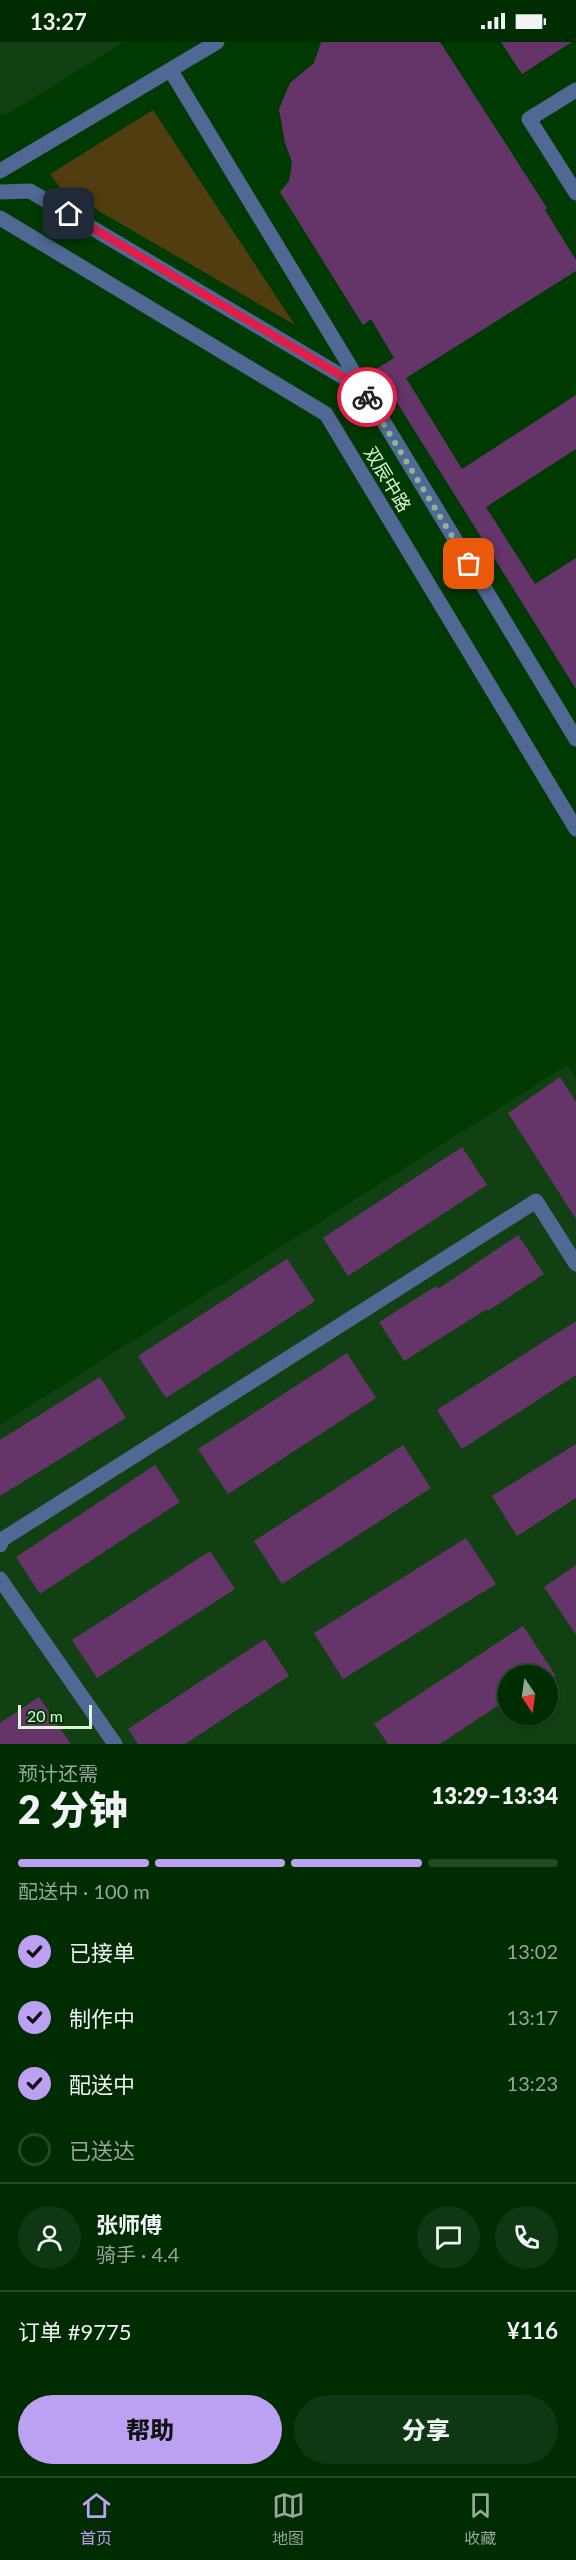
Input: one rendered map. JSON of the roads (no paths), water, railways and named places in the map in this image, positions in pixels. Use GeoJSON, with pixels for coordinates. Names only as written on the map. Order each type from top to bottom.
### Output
{"type":"FeatureCollection","features":[{"type":"Feature","properties":{"kind":"street"},"geometry":{"type":"LineString","coordinates":[[0,171],[217,42]]}},
{"type":"Feature","properties":{"kind":"street"},"geometry":{"type":"LineString","coordinates":[[171,71],[576,739]]}},
{"type":"Feature","properties":{"kind":"street"},"geometry":{"type":"LineString","coordinates":[[576,90],[530,119],[576,193]]}},
{"type":"Feature","properties":{"kind":"street"},"geometry":{"type":"LineString","coordinates":[[0,192],[30,191],[362,388]]}},
{"type":"Feature","properties":{"kind":"street","name":"双辰中路"},"geometry":{"type":"LineString","coordinates":[[0,218],[326,414],[576,829]]}},
{"type":"Feature","properties":{"kind":"street"},"geometry":{"type":"LineString","coordinates":[[0,1545],[3,1539],[536,1201],[576,1264]]}},
{"type":"Feature","properties":{"kind":"street"},"geometry":{"type":"LineString","coordinates":[[0,1579],[115,1744]]}}]}
